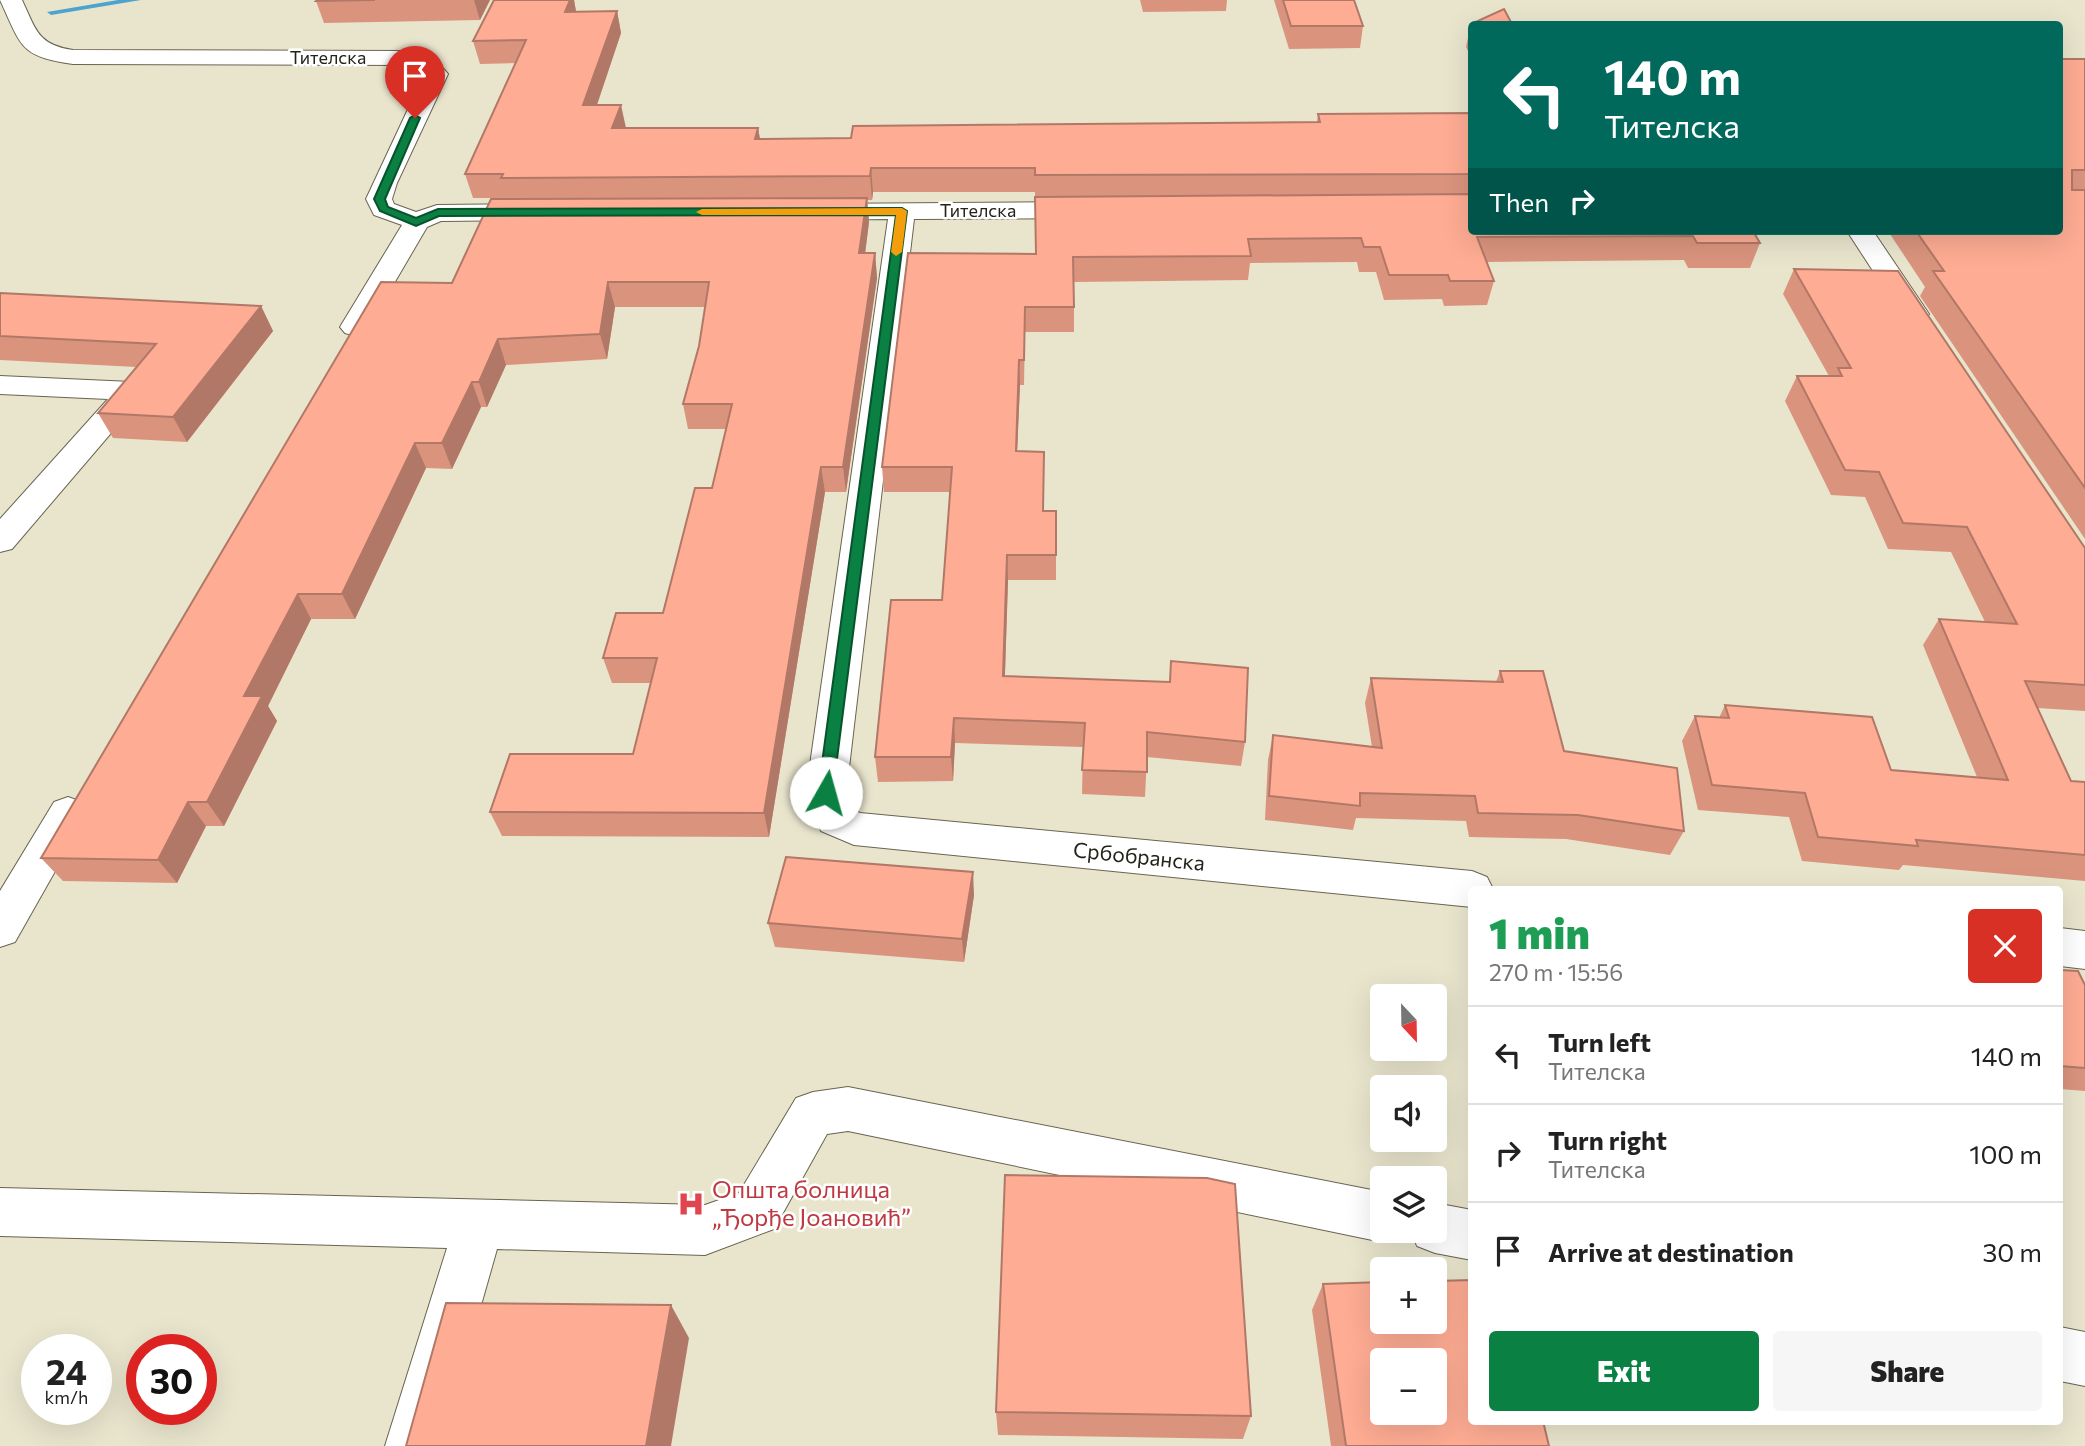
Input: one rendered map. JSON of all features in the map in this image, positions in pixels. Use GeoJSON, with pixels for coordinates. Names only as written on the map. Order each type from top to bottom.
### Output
{"type":"FeatureCollection","features":[{"type":"Feature","properties":{"kind":"street","name":"Тителска"},"geometry":{"type":"LineString","coordinates":[[11,0],[30,40],[45,53],[73,57],[406,58],[426,63],[436,75],[379,199],[383,209],[416,222]]}},
{"type":"Feature","properties":{"kind":"street","name":"Тителска"},"geometry":{"type":"LineString","coordinates":[[786,212],[1107,210]]}},
{"type":"Feature","properties":{"kind":"street","name":"Србобранска"},"geometry":{"type":"LineString","coordinates":[[902,211],[826,793],[835,819],[854,829],[1468,890]]}},
{"type":"Feature","properties":{"kind":"street"},"geometry":{"type":"LineString","coordinates":[[339,354],[416,222],[438,212],[563,212]]}},
{"type":"Feature","properties":{"kind":"street"},"geometry":{"type":"LineString","coordinates":[[1863,235],[1928,333]]}},
{"type":"Feature","properties":{"kind":"street"},"geometry":{"type":"LineString","coordinates":[[0,385],[132,391],[0,541]]}},
{"type":"Feature","properties":{"kind":"street"},"geometry":{"type":"LineString","coordinates":[[0,929],[85,785]]}},
{"type":"Feature","properties":{"kind":"street"},"geometry":{"type":"LineString","coordinates":[[2063,947],[2085,950]]}},
{"type":"Feature","properties":{"kind":"street"},"geometry":{"type":"LineString","coordinates":[[0,1212],[705,1230],[755,1212],[813,1114],[848,1110],[1370,1215]]}},
{"type":"Feature","properties":{"kind":"street"},"geometry":{"type":"LineString","coordinates":[[414,1446],[479,1224]]}},
{"type":"Feature","properties":{"kind":"street"},"geometry":{"type":"LineString","coordinates":[[1447,1231],[1468,1235]]}},
{"type":"Feature","properties":{"kind":"street"},"geometry":{"type":"LineString","coordinates":[[2063,1355],[2085,1359]]}},
{"type":"Feature","properties":{"kind":"building"},"geometry":{"type":"Polygon","coordinates":[[[494,0],[570,0],[565,12],[617,11],[583,105],[621,105],[612,128],[758,128],[755,139],[851,138],[853,126],[1320,122],[1318,114],[1468,113],[1468,174],[1035,175],[1035,168],[871,168],[870,176],[501,178],[503,174],[465,174],[526,40],[473,41],[494,0]]]}},
{"type":"Feature","properties":{"kind":"building"},"geometry":{"type":"Polygon","coordinates":[[[1283,0],[1354,0],[1363,26],[1291,26],[1283,0]]]}},
{"type":"Feature","properties":{"kind":"building"},"geometry":{"type":"Polygon","coordinates":[[[1504,9],[1510,21],[1478,21],[1504,9]]]}},
{"type":"Feature","properties":{"kind":"building"},"geometry":{"type":"Polygon","coordinates":[[[2063,59],[2085,59],[2085,170],[2072,170],[2072,190],[2085,190],[2085,488],[1933,271],[1944,271],[1919,235],[2063,235],[2063,59]]]}},
{"type":"Feature","properties":{"kind":"building"},"geometry":{"type":"Polygon","coordinates":[[[1468,194],[1468,235],[1755,235],[1760,243],[1697,243],[1693,236],[1477,237],[1494,281],[1450,281],[1448,275],[1389,275],[1380,247],[1364,247],[1361,238],[1248,239],[1251,256],[1073,257],[1074,307],[1025,307],[1024,360],[1019,360],[1016,451],[1044,452],[1043,511],[1056,511],[1056,555],[1007,555],[1003,676],[1170,682],[1171,661],[1248,668],[1245,742],[1147,732],[1147,772],[1082,770],[1085,723],[954,718],[951,757],[875,757],[891,600],[942,600],[952,467],[882,467],[908,253],[1036,254],[1035,197],[1468,194]]]}},
{"type":"Feature","properties":{"kind":"building"},"geometry":{"type":"Polygon","coordinates":[[[867,198],[859,253],[875,253],[843,467],[821,467],[764,813],[490,812],[510,754],[633,754],[657,658],[603,658],[616,613],[663,613],[695,488],[712,488],[732,404],[683,404],[699,346],[709,282],[608,282],[600,334],[498,339],[479,382],[472,382],[442,443],[415,443],[342,594],[298,594],[244,696],[262,696],[207,802],[188,802],[158,860],[41,858],[381,282],[452,283],[491,199],[867,198]]]}},
{"type":"Feature","properties":{"kind":"building"},"geometry":{"type":"Polygon","coordinates":[[[1794,269],[1898,271],[2085,548],[2085,685],[2025,681],[2071,781],[2085,782],[2085,855],[1916,840],[1918,846],[1818,837],[1805,793],[1712,785],[1695,716],[1729,718],[1725,705],[1872,717],[1891,770],[2008,780],[1939,619],[2017,624],[1967,527],[1903,523],[1879,472],[1845,470],[1797,376],[1842,376],[1838,368],[1851,368],[1794,269]]]}},
{"type":"Feature","properties":{"kind":"building"},"geometry":{"type":"Polygon","coordinates":[[[0,293],[261,306],[173,417],[98,413],[156,344],[0,336],[0,293]]]}},
{"type":"Feature","properties":{"kind":"building"},"geometry":{"type":"Polygon","coordinates":[[[1500,671],[1543,671],[1564,751],[1677,768],[1684,831],[1578,815],[1478,813],[1475,796],[1360,793],[1360,806],[1269,796],[1273,735],[1382,748],[1371,678],[1503,682],[1500,671]]]}},
{"type":"Feature","properties":{"kind":"building"},"geometry":{"type":"Polygon","coordinates":[[[786,857],[973,872],[962,939],[768,923],[786,857]]]}},
{"type":"Feature","properties":{"kind":"building"},"geometry":{"type":"Polygon","coordinates":[[[2063,970],[2078,971],[2085,985],[2085,1068],[2063,1066],[2063,970]]]}},
{"type":"Feature","properties":{"kind":"building"},"geometry":{"type":"Polygon","coordinates":[[[1005,1175],[1207,1178],[1235,1184],[1251,1416],[996,1412],[1005,1175]]]}},
{"type":"Feature","properties":{"kind":"building"},"geometry":{"type":"Polygon","coordinates":[[[1468,1280],[1468,1425],[1544,1425],[1549,1446],[1346,1446],[1323,1284],[1370,1282],[1370,1334],[1447,1334],[1447,1281],[1468,1280]]]}},
{"type":"Feature","properties":{"kind":"building"},"geometry":{"type":"Polygon","coordinates":[[[446,1303],[671,1305],[646,1446],[406,1446],[446,1303]]]}},
{"type":"Feature","properties":{"kind":"waterway"},"geometry":{"type":"LineString","coordinates":[[51,12],[137,0]]}},
{"type":"Feature","properties":{"kind":"slow traffic"},"geometry":{"type":"LineString","coordinates":[[702,212],[902,211],[896,252]]}},
{"type":"Feature","properties":{"kind":"place","name":"Општа болница „Ђорђе Јоановић”"},"geometry":{"type":"Point","coordinates":[691,1204]}},
{"type":"Feature","properties":{"kind":"route"},"geometry":{"type":"LineString","coordinates":[[415,118],[379,199],[383,209],[416,222],[438,212],[902,211],[826,793]]}}]}
